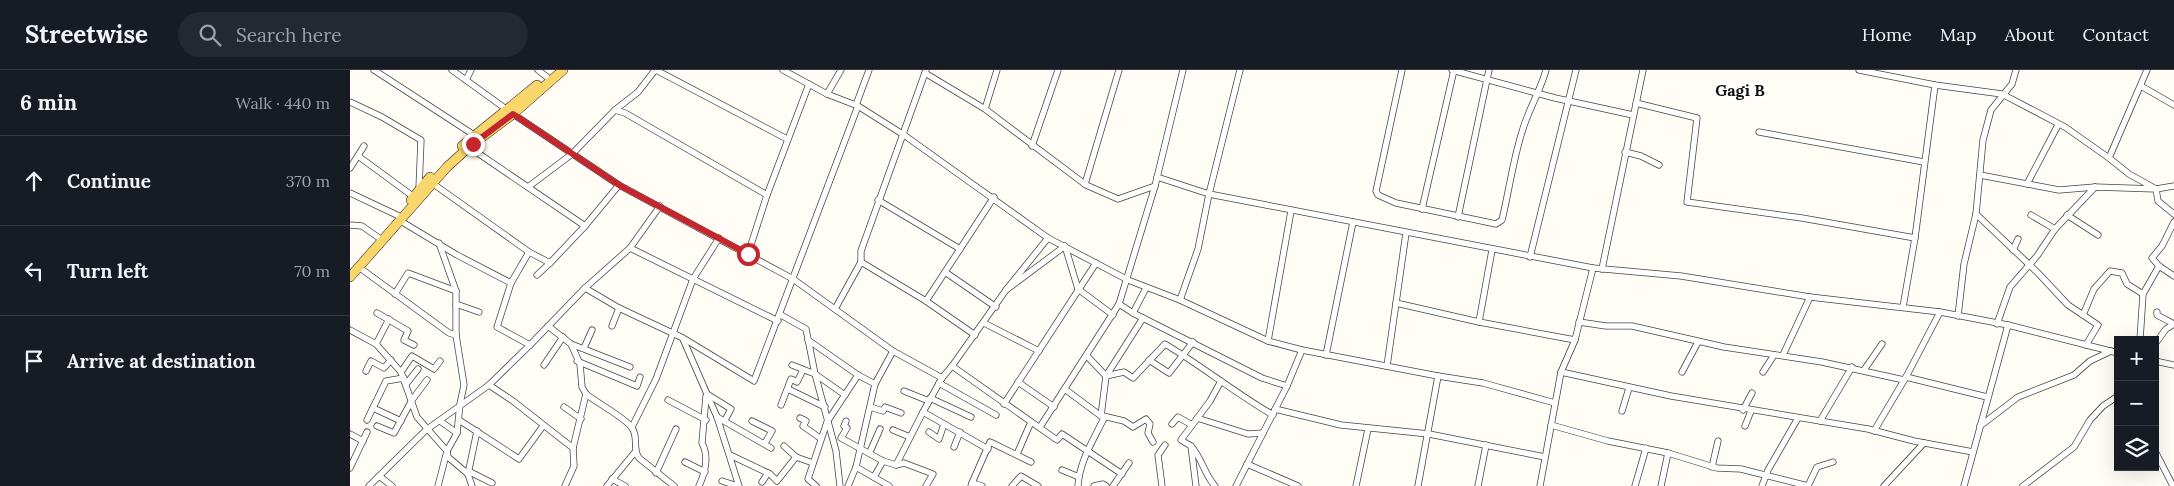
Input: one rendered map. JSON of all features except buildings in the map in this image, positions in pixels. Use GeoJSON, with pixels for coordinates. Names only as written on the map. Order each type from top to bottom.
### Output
{"type":"FeatureCollection","features":[{"type":"Feature","properties":{"kind":"main road"},"geometry":{"type":"LineString","coordinates":[[352,272],[432,183],[555,70]]}},
{"type":"Feature","properties":{"kind":"main road"},"geometry":{"type":"LineString","coordinates":[[352,272],[382,240],[419,188],[474,135],[510,111],[563,70]]}},
{"type":"Feature","properties":{"kind":"street"},"geometry":{"type":"LineString","coordinates":[[374,70],[474,135]]}},
{"type":"Feature","properties":{"kind":"street"},"geometry":{"type":"LineString","coordinates":[[452,70],[619,185],[793,279],[893,351],[996,415]]}},
{"type":"Feature","properties":{"kind":"street"},"geometry":{"type":"LineString","coordinates":[[466,80],[470,70]]}},
{"type":"Feature","properties":{"kind":"street"},"geometry":{"type":"LineString","coordinates":[[538,70],[547,77]]}},
{"type":"Feature","properties":{"kind":"street"},"geometry":{"type":"LineString","coordinates":[[528,187],[572,154],[615,110],[638,92],[656,70],[667,72],[788,139]]}},
{"type":"Feature","properties":{"kind":"street"},"geometry":{"type":"LineString","coordinates":[[783,70],[827,94],[857,106],[904,135],[994,197],[1048,238],[1146,288],[1180,300],[1268,340],[1302,350],[1483,383],[1555,403]]}},
{"type":"Feature","properties":{"kind":"street"},"geometry":{"type":"LineString","coordinates":[[827,94],[841,70]]}},
{"type":"Feature","properties":{"kind":"street"},"geometry":{"type":"LineString","coordinates":[[585,288],[619,308],[683,338],[754,381],[781,315],[869,70]]}},
{"type":"Feature","properties":{"kind":"street"},"geometry":{"type":"LineString","coordinates":[[985,109],[997,70]]}},
{"type":"Feature","properties":{"kind":"street"},"geometry":{"type":"LineString","coordinates":[[1032,146],[1058,70]]}},
{"type":"Feature","properties":{"kind":"street"},"geometry":{"type":"LineString","coordinates":[[1084,184],[1119,70]]}},
{"type":"Feature","properties":{"kind":"street"},"geometry":{"type":"LineString","coordinates":[[1040,427],[1066,390],[1119,304],[1128,280],[1155,186],[1183,70]]}},
{"type":"Feature","properties":{"kind":"street"},"geometry":{"type":"LineString","coordinates":[[1180,300],[1198,249],[1209,194],[1240,70]]}},
{"type":"Feature","properties":{"kind":"street"},"geometry":{"type":"LineString","coordinates":[[1402,70],[1376,190],[1382,198],[1458,218],[1496,224],[1502,220],[1521,134],[1546,70]]}},
{"type":"Feature","properties":{"kind":"street"},"geometry":{"type":"LineString","coordinates":[[1422,209],[1453,70],[1568,101],[1633,115]]}},
{"type":"Feature","properties":{"kind":"street"},"geometry":{"type":"LineString","coordinates":[[1458,218],[1489,70]]}},
{"type":"Feature","properties":{"kind":"street"},"geometry":{"type":"LineString","coordinates":[[1530,256],[1576,70]]}},
{"type":"Feature","properties":{"kind":"street"},"geometry":{"type":"LineString","coordinates":[[1602,269],[1643,70]]}},
{"type":"Feature","properties":{"kind":"street"},"geometry":{"type":"LineString","coordinates":[[1859,70],[1876,71],[1935,85],[2002,94],[2058,124],[2129,174],[2156,189]]}},
{"type":"Feature","properties":{"kind":"street"},"geometry":{"type":"LineString","coordinates":[[1958,316],[1964,264],[1976,214],[1985,132],[1991,110],[2012,84],[2016,70]]}},
{"type":"Feature","properties":{"kind":"street"},"geometry":{"type":"LineString","coordinates":[[2108,158],[2147,70]]}},
{"type":"Feature","properties":{"kind":"street"},"geometry":{"type":"LineString","coordinates":[[835,309],[861,262],[861,251],[878,200],[904,135],[925,71],[985,109],[1084,184],[1118,199],[1155,186]]}},
{"type":"Feature","properties":{"kind":"street"},"geometry":{"type":"LineString","coordinates":[[748,254],[767,195],[809,84]]}},
{"type":"Feature","properties":{"kind":"street"},"geometry":{"type":"LineString","coordinates":[[1903,307],[1915,238],[1935,85]]}},
{"type":"Feature","properties":{"kind":"street"},"geometry":{"type":"LineString","coordinates":[[2141,86],[2174,105]]}},
{"type":"Feature","properties":{"kind":"street"},"geometry":{"type":"LineString","coordinates":[[350,102],[382,117],[422,140],[419,188]]}},
{"type":"Feature","properties":{"kind":"street"},"geometry":{"type":"LineString","coordinates":[[1636,103],[1697,118],[1687,202],[1802,218],[1915,238]]}},
{"type":"Feature","properties":{"kind":"street"},"geometry":{"type":"LineString","coordinates":[[615,110],[767,195]]}},
{"type":"Feature","properties":{"kind":"street"},"geometry":{"type":"LineString","coordinates":[[2027,184],[2058,124]]}},
{"type":"Feature","properties":{"kind":"street"},"geometry":{"type":"LineString","coordinates":[[1759,132],[1924,162]]}},
{"type":"Feature","properties":{"kind":"street"},"geometry":{"type":"LineString","coordinates":[[350,168],[364,146]]}},
{"type":"Feature","properties":{"kind":"street"},"geometry":{"type":"LineString","coordinates":[[469,147],[585,226]]}},
{"type":"Feature","properties":{"kind":"street"},"geometry":{"type":"LineString","coordinates":[[1625,152],[1641,156],[1659,165]]}},
{"type":"Feature","properties":{"kind":"street"},"geometry":{"type":"LineString","coordinates":[[358,156],[414,197]]}},
{"type":"Feature","properties":{"kind":"street"},"geometry":{"type":"LineString","coordinates":[[1980,175],[2059,190],[2095,187],[2156,189],[2174,186]]}},
{"type":"Feature","properties":{"kind":"street"},"geometry":{"type":"LineString","coordinates":[[1157,177],[1209,194],[1492,250],[1594,268],[1681,276],[1810,297],[1940,312],[2008,326],[2114,352]]}},
{"type":"Feature","properties":{"kind":"street"},"geometry":{"type":"LineString","coordinates":[[432,183],[529,252],[550,263]]}},
{"type":"Feature","properties":{"kind":"street"},"geometry":{"type":"LineString","coordinates":[[537,275],[585,226],[619,185]]}},
{"type":"Feature","properties":{"kind":"street"},"geometry":{"type":"LineString","coordinates":[[1997,324],[2010,287],[2030,266],[2055,229],[2095,187]]}},
{"type":"Feature","properties":{"kind":"street"},"geometry":{"type":"LineString","coordinates":[[2156,189],[2158,201],[2174,214]]}},
{"type":"Feature","properties":{"kind":"street"},"geometry":{"type":"LineString","coordinates":[[350,193],[399,218],[457,255],[511,283]]}},
{"type":"Feature","properties":{"kind":"street"},"geometry":{"type":"LineString","coordinates":[[926,301],[994,197]]}},
{"type":"Feature","properties":{"kind":"street"},"geometry":{"type":"LineString","coordinates":[[878,200],[960,249]]}},
{"type":"Feature","properties":{"kind":"street"},"geometry":{"type":"LineString","coordinates":[[370,486],[426,430],[489,385],[585,288],[630,248],[660,206]]}},
{"type":"Feature","properties":{"kind":"street"},"geometry":{"type":"LineString","coordinates":[[1268,340],[1291,211]]}},
{"type":"Feature","properties":{"kind":"street"},"geometry":{"type":"LineString","coordinates":[[1976,214],[2068,305],[2098,325],[2086,345]]}},
{"type":"Feature","properties":{"kind":"street"},"geometry":{"type":"LineString","coordinates":[[2067,215],[2098,235]]}},
{"type":"Feature","properties":{"kind":"street"},"geometry":{"type":"LineString","coordinates":[[2031,216],[2055,229]]}},
{"type":"Feature","properties":{"kind":"street"},"geometry":{"type":"LineString","coordinates":[[1326,355],[1353,222]]}},
{"type":"Feature","properties":{"kind":"street"},"geometry":{"type":"LineString","coordinates":[[2174,222],[2162,246],[2152,258],[2159,266],[2174,276]]}},
{"type":"Feature","properties":{"kind":"street"},"geometry":{"type":"LineString","coordinates":[[350,225],[362,226],[382,240]]}},
{"type":"Feature","properties":{"kind":"street"},"geometry":{"type":"LineString","coordinates":[[1387,366],[1406,233]]}},
{"type":"Feature","properties":{"kind":"street"},"geometry":{"type":"LineString","coordinates":[[632,427],[656,379],[693,279],[719,238]]}},
{"type":"Feature","properties":{"kind":"street"},"geometry":{"type":"LineString","coordinates":[[896,465],[940,380],[996,307],[1006,290],[1048,238]]}},
{"type":"Feature","properties":{"kind":"street"},"geometry":{"type":"LineString","coordinates":[[2013,250],[2018,240]]}},
{"type":"Feature","properties":{"kind":"street"},"geometry":{"type":"LineString","coordinates":[[438,486],[447,451],[457,433],[464,385],[456,335],[456,291],[440,243]]}},
{"type":"Feature","properties":{"kind":"street"},"geometry":{"type":"LineString","coordinates":[[1066,246],[1078,289],[1113,315]]}},
{"type":"Feature","properties":{"kind":"street"},"geometry":{"type":"LineString","coordinates":[[1006,290],[1066,246]]}},
{"type":"Feature","properties":{"kind":"street"},"geometry":{"type":"LineString","coordinates":[[630,248],[778,321]]}},
{"type":"Feature","properties":{"kind":"street"},"geometry":{"type":"LineString","coordinates":[[1479,322],[1492,250]]}},
{"type":"Feature","properties":{"kind":"street"},"geometry":{"type":"LineString","coordinates":[[529,252],[511,283],[497,327],[530,345]]}},
{"type":"Feature","properties":{"kind":"street"},"geometry":{"type":"LineString","coordinates":[[1004,404],[1078,289],[1094,260]]}},
{"type":"Feature","properties":{"kind":"street"},"geometry":{"type":"LineString","coordinates":[[861,262],[926,301],[975,335]]}},
{"type":"Feature","properties":{"kind":"street"},"geometry":{"type":"LineString","coordinates":[[2140,336],[2144,294],[2159,266]]}},
{"type":"Feature","properties":{"kind":"street"},"geometry":{"type":"LineString","coordinates":[[1540,486],[1561,372],[1575,340],[1594,268]]}},
{"type":"Feature","properties":{"kind":"street"},"geometry":{"type":"LineString","coordinates":[[2083,315],[2094,289],[2110,271],[2122,273],[2127,284],[2144,294]]}},
{"type":"Feature","properties":{"kind":"street"},"geometry":{"type":"LineString","coordinates":[[352,272],[395,294],[449,333],[456,335]]}},
{"type":"Feature","properties":{"kind":"street"},"geometry":{"type":"LineString","coordinates":[[945,272],[996,307]]}},
{"type":"Feature","properties":{"kind":"street"},"geometry":{"type":"LineString","coordinates":[[395,294],[408,273],[456,291]]}},
{"type":"Feature","properties":{"kind":"street"},"geometry":{"type":"LineString","coordinates":[[1133,313],[1146,288]]}},
{"type":"Feature","properties":{"kind":"street"},"geometry":{"type":"LineString","coordinates":[[1783,355],[1810,297]]}},
{"type":"Feature","properties":{"kind":"street"},"geometry":{"type":"LineString","coordinates":[[1396,303],[1479,322],[1575,340]]}},
{"type":"Feature","properties":{"kind":"street"},"geometry":{"type":"LineString","coordinates":[[456,304],[478,312]]}},
{"type":"Feature","properties":{"kind":"street"},"geometry":{"type":"LineString","coordinates":[[1119,304],[1133,313],[1262,378],[1287,386]]}},
{"type":"Feature","properties":{"kind":"street"},"geometry":{"type":"LineString","coordinates":[[612,326],[619,308]]}},
{"type":"Feature","properties":{"kind":"street"},"geometry":{"type":"LineString","coordinates":[[1874,431],[1940,312]]}},
{"type":"Feature","properties":{"kind":"street"},"geometry":{"type":"LineString","coordinates":[[2157,312],[2157,315],[2174,324]]}},
{"type":"Feature","properties":{"kind":"street"},"geometry":{"type":"LineString","coordinates":[[377,313],[408,331],[404,340],[414,345]]}},
{"type":"Feature","properties":{"kind":"street"},"geometry":{"type":"LineString","coordinates":[[781,315],[806,329],[814,374],[826,407],[827,422],[836,451],[840,486]]}},
{"type":"Feature","properties":{"kind":"street"},"geometry":{"type":"LineString","coordinates":[[1078,486],[1088,450],[1104,418],[1102,416],[1106,376],[1143,318]]}},
{"type":"Feature","properties":{"kind":"street"},"geometry":{"type":"LineString","coordinates":[[376,344],[389,319]]}},
{"type":"Feature","properties":{"kind":"street"},"geometry":{"type":"LineString","coordinates":[[1579,322],[1606,326],[1632,326],[1698,342],[1852,367],[1987,397]]}},
{"type":"Feature","properties":{"kind":"street"},"geometry":{"type":"LineString","coordinates":[[984,323],[1039,351]]}},
{"type":"Feature","properties":{"kind":"street"},"geometry":{"type":"LineString","coordinates":[[2159,339],[2166,329],[2174,324]]}},
{"type":"Feature","properties":{"kind":"street"},"geometry":{"type":"LineString","coordinates":[[548,326],[571,344],[630,367]]}},
{"type":"Feature","properties":{"kind":"street"},"geometry":{"type":"LineString","coordinates":[[1964,486],[2008,326]]}},
{"type":"Feature","properties":{"kind":"street"},"geometry":{"type":"LineString","coordinates":[[350,330],[376,344],[391,360],[404,377],[417,417],[426,430],[447,451],[448,457],[469,473],[492,482]]}},
{"type":"Feature","properties":{"kind":"street"},"geometry":{"type":"LineString","coordinates":[[584,348],[592,330]]}},
{"type":"Feature","properties":{"kind":"street"},"geometry":{"type":"LineString","coordinates":[[544,365],[563,337]]}},
{"type":"Feature","properties":{"kind":"street"},"geometry":{"type":"LineString","coordinates":[[683,338],[717,417],[739,486]]}},
{"type":"Feature","properties":{"kind":"street"},"geometry":{"type":"LineString","coordinates":[[808,340],[858,375],[876,384]]}},
{"type":"Feature","properties":{"kind":"street"},"geometry":{"type":"LineString","coordinates":[[1149,360],[1169,374],[1185,356],[1193,342]]}},
{"type":"Feature","properties":{"kind":"street"},"geometry":{"type":"LineString","coordinates":[[1682,372],[1698,342]]}},
{"type":"Feature","properties":{"kind":"street"},"geometry":{"type":"LineString","coordinates":[[571,344],[578,362],[582,387],[586,394],[632,427],[635,436],[635,452],[625,467],[607,486]]}},
{"type":"Feature","properties":{"kind":"street"},"geometry":{"type":"LineString","coordinates":[[1106,376],[1124,372],[1133,378],[1165,344],[1221,381],[1236,394],[1274,412],[1368,429],[1429,434],[1545,457]]}},
{"type":"Feature","properties":{"kind":"street"},"geometry":{"type":"LineString","coordinates":[[1864,370],[1882,344]]}},
{"type":"Feature","properties":{"kind":"street"},"geometry":{"type":"LineString","coordinates":[[1236,486],[1287,386],[1302,350]]}},
{"type":"Feature","properties":{"kind":"street"},"geometry":{"type":"LineString","coordinates":[[848,486],[856,467],[876,384],[893,351]]}},
{"type":"Feature","properties":{"kind":"street"},"geometry":{"type":"LineString","coordinates":[[1980,426],[2018,397],[2074,375],[2090,361],[2114,352]]}},
{"type":"Feature","properties":{"kind":"street"},"geometry":{"type":"LineString","coordinates":[[1763,372],[1774,355]]}},
{"type":"Feature","properties":{"kind":"street"},"geometry":{"type":"LineString","coordinates":[[404,377],[412,356],[434,369],[440,361]]}},
{"type":"Feature","properties":{"kind":"street"},"geometry":{"type":"LineString","coordinates":[[1087,356],[1106,376]]}},
{"type":"Feature","properties":{"kind":"street"},"geometry":{"type":"LineString","coordinates":[[366,371],[370,362],[384,368],[391,360]]}},
{"type":"Feature","properties":{"kind":"street"},"geometry":{"type":"LineString","coordinates":[[578,362],[637,386],[640,377]]}},
{"type":"Feature","properties":{"kind":"street"},"geometry":{"type":"LineString","coordinates":[[2159,362],[2174,365]]}},
{"type":"Feature","properties":{"kind":"street"},"geometry":{"type":"LineString","coordinates":[[792,365],[814,374],[845,395]]}},
{"type":"Feature","properties":{"kind":"street"},"geometry":{"type":"LineString","coordinates":[[952,366],[1057,440],[1062,434],[1122,474]]}},
{"type":"Feature","properties":{"kind":"street"},"geometry":{"type":"LineString","coordinates":[[1820,421],[1852,367]]}},
{"type":"Feature","properties":{"kind":"street"},"geometry":{"type":"LineString","coordinates":[[367,420],[386,381],[404,377],[418,369]]}},
{"type":"Feature","properties":{"kind":"street"},"geometry":{"type":"LineString","coordinates":[[781,405],[791,380],[797,382],[803,370]]}},
{"type":"Feature","properties":{"kind":"street"},"geometry":{"type":"LineString","coordinates":[[1561,372],[1629,388],[1743,410],[1874,431],[1973,452]]}},
{"type":"Feature","properties":{"kind":"street"},"geometry":{"type":"LineString","coordinates":[[816,486],[808,478],[820,438],[827,422],[858,375]]}},
{"type":"Feature","properties":{"kind":"street"},"geometry":{"type":"LineString","coordinates":[[1418,486],[1429,434],[1438,376]]}},
{"type":"Feature","properties":{"kind":"street"},"geometry":{"type":"LineString","coordinates":[[378,426],[394,434],[412,400],[427,380]]}},
{"type":"Feature","properties":{"kind":"street"},"geometry":{"type":"LineString","coordinates":[[1215,486],[1210,480],[1199,455],[1191,446],[1181,440],[1221,381]]}},
{"type":"Feature","properties":{"kind":"street"},"geometry":{"type":"LineString","coordinates":[[1018,382],[1054,406]]}},
{"type":"Feature","properties":{"kind":"street"},"geometry":{"type":"LineString","coordinates":[[489,385],[513,401],[573,448]]}},
{"type":"Feature","properties":{"kind":"street"},"geometry":{"type":"LineString","coordinates":[[1622,411],[1629,388]]}},
{"type":"Feature","properties":{"kind":"street"},"geometry":{"type":"LineString","coordinates":[[788,389],[826,407]]}},
{"type":"Feature","properties":{"kind":"street"},"geometry":{"type":"LineString","coordinates":[[1066,390],[1102,416],[1124,421],[1134,427],[1146,420],[1150,424],[1148,433],[1153,442]]}},
{"type":"Feature","properties":{"kind":"street"},"geometry":{"type":"LineString","coordinates":[[904,391],[971,417]]}},
{"type":"Feature","properties":{"kind":"street"},"geometry":{"type":"LineString","coordinates":[[707,393],[731,410],[725,420]]}},
{"type":"Feature","properties":{"kind":"street"},"geometry":{"type":"LineString","coordinates":[[699,486],[705,472],[706,449],[702,443],[706,420],[707,393]]}},
{"type":"Feature","properties":{"kind":"street"},"geometry":{"type":"LineString","coordinates":[[1743,410],[1752,393]]}},
{"type":"Feature","properties":{"kind":"street"},"geometry":{"type":"LineString","coordinates":[[565,486],[574,466],[575,455],[573,448],[586,394]]}},
{"type":"Feature","properties":{"kind":"street"},"geometry":{"type":"LineString","coordinates":[[668,400],[706,420]]}},
{"type":"Feature","properties":{"kind":"street"},"geometry":{"type":"LineString","coordinates":[[2023,486],[2074,447],[2090,420],[2104,406],[2114,401]]}},
{"type":"Feature","properties":{"kind":"street"},"geometry":{"type":"LineString","coordinates":[[564,407],[581,419]]}},
{"type":"Feature","properties":{"kind":"street"},"geometry":{"type":"LineString","coordinates":[[870,407],[883,411],[884,407],[901,413]]}},
{"type":"Feature","properties":{"kind":"street"},"geometry":{"type":"LineString","coordinates":[[373,408],[400,421]]}},
{"type":"Feature","properties":{"kind":"street"},"geometry":{"type":"LineString","coordinates":[[1745,426],[1751,411]]}},
{"type":"Feature","properties":{"kind":"street"},"geometry":{"type":"LineString","coordinates":[[923,412],[988,449]]}},
{"type":"Feature","properties":{"kind":"street"},"geometry":{"type":"LineString","coordinates":[[717,417],[772,448]]}},
{"type":"Feature","properties":{"kind":"street"},"geometry":{"type":"LineString","coordinates":[[1172,424],[1178,417],[1192,425]]}},
{"type":"Feature","properties":{"kind":"street"},"geometry":{"type":"LineString","coordinates":[[800,418],[806,422],[803,426],[820,438]]}},
{"type":"Feature","properties":{"kind":"street"},"geometry":{"type":"LineString","coordinates":[[1197,418],[1248,434],[1263,433]]}},
{"type":"Feature","properties":{"kind":"street"},"geometry":{"type":"LineString","coordinates":[[1762,486],[1766,475],[1798,418]]}},
{"type":"Feature","properties":{"kind":"street"},"geometry":{"type":"LineString","coordinates":[[459,420],[519,460],[543,426]]}},
{"type":"Feature","properties":{"kind":"street"},"geometry":{"type":"LineString","coordinates":[[440,421],[457,433]]}},
{"type":"Feature","properties":{"kind":"street"},"geometry":{"type":"LineString","coordinates":[[752,421],[772,431],[765,444]]}},
{"type":"Feature","properties":{"kind":"street"},"geometry":{"type":"LineString","coordinates":[[846,422],[844,426],[847,428],[841,438],[870,452],[883,461],[896,465],[904,463],[932,474],[926,486]]}},
{"type":"Feature","properties":{"kind":"street"},"geometry":{"type":"LineString","coordinates":[[1017,454],[1031,422]]}},
{"type":"Feature","properties":{"kind":"street"},"geometry":{"type":"LineString","coordinates":[[929,432],[939,439],[944,424]]}},
{"type":"Feature","properties":{"kind":"street"},"geometry":{"type":"LineString","coordinates":[[1551,425],[1608,441],[1668,452],[1712,467],[1741,469],[1808,486],[1817,468],[1833,462]]}},
{"type":"Feature","properties":{"kind":"street"},"geometry":{"type":"LineString","coordinates":[[870,452],[880,428]]}},
{"type":"Feature","properties":{"kind":"street"},"geometry":{"type":"LineString","coordinates":[[656,473],[676,429]]}},
{"type":"Feature","properties":{"kind":"street"},"geometry":{"type":"LineString","coordinates":[[1356,486],[1368,429]]}},
{"type":"Feature","properties":{"kind":"street"},"geometry":{"type":"LineString","coordinates":[[893,430],[910,438]]}},
{"type":"Feature","properties":{"kind":"street"},"geometry":{"type":"LineString","coordinates":[[472,486],[469,473],[477,431]]}},
{"type":"Feature","properties":{"kind":"street"},"geometry":{"type":"LineString","coordinates":[[350,468],[352,460],[367,432]]}},
{"type":"Feature","properties":{"kind":"street"},"geometry":{"type":"LineString","coordinates":[[954,447],[960,432]]}},
{"type":"Feature","properties":{"kind":"street"},"geometry":{"type":"LineString","coordinates":[[350,434],[363,441]]}},
{"type":"Feature","properties":{"kind":"street"},"geometry":{"type":"LineString","coordinates":[[1712,467],[1718,441]]}},
{"type":"Feature","properties":{"kind":"street"},"geometry":{"type":"LineString","coordinates":[[982,486],[971,484],[990,442],[1031,462]]}},
{"type":"Feature","properties":{"kind":"street"},"geometry":{"type":"LineString","coordinates":[[1884,486],[1924,443]]}},
{"type":"Feature","properties":{"kind":"street"},"geometry":{"type":"LineString","coordinates":[[1162,486],[1158,454],[1165,445]]}},
{"type":"Feature","properties":{"kind":"street"},"geometry":{"type":"LineString","coordinates":[[1478,486],[1486,445]]}},
{"type":"Feature","properties":{"kind":"street"},"geometry":{"type":"LineString","coordinates":[[784,446],[796,456],[813,463]]}},
{"type":"Feature","properties":{"kind":"street"},"geometry":{"type":"LineString","coordinates":[[1191,446],[1196,486]]}},
{"type":"Feature","properties":{"kind":"street"},"geometry":{"type":"LineString","coordinates":[[1635,486],[1646,448]]}},
{"type":"Feature","properties":{"kind":"street"},"geometry":{"type":"LineString","coordinates":[[635,452],[664,483],[674,486]]}},
{"type":"Feature","properties":{"kind":"street"},"geometry":{"type":"LineString","coordinates":[[1661,486],[1668,452]]}},
{"type":"Feature","properties":{"kind":"street"},"geometry":{"type":"LineString","coordinates":[[730,455],[768,473],[777,481],[796,456]]}},
{"type":"Feature","properties":{"kind":"street"},"geometry":{"type":"LineString","coordinates":[[2159,459],[2173,486]]}},
{"type":"Feature","properties":{"kind":"street"},"geometry":{"type":"LineString","coordinates":[[874,477],[883,461]]}},
{"type":"Feature","properties":{"kind":"street"},"geometry":{"type":"LineString","coordinates":[[685,462],[705,472]]}},
{"type":"Feature","properties":{"kind":"street"},"geometry":{"type":"LineString","coordinates":[[1113,486],[1129,463]]}},
{"type":"Feature","properties":{"kind":"street"},"geometry":{"type":"LineString","coordinates":[[1247,464],[1298,486]]}},
{"type":"Feature","properties":{"kind":"street"},"geometry":{"type":"LineString","coordinates":[[856,467],[890,486]]}},
{"type":"Feature","properties":{"kind":"street"},"geometry":{"type":"LineString","coordinates":[[1062,470],[1079,477]]}},
{"type":"Feature","properties":{"kind":"street"},"geometry":{"type":"LineString","coordinates":[[762,482],[768,473]]}},
{"type":"Feature","properties":{"kind":"street"},"geometry":{"type":"LineString","coordinates":[[379,476],[392,486]]}},
{"type":"Feature","properties":{"kind":"street"},"geometry":{"type":"LineString","coordinates":[[1012,486],[1021,476],[1038,486]]}},
{"type":"Feature","properties":{"kind":"street"},"geometry":{"type":"LineString","coordinates":[[612,479],[624,486]]}},
{"type":"Feature","properties":{"kind":"street"},"geometry":{"type":"LineString","coordinates":[[722,481],[739,486]]}},
{"type":"Feature","properties":{"kind":"street"},"geometry":{"type":"LineString","coordinates":[[1094,486],[1103,484],[1106,486]]}},
{"type":"Feature","properties":{"kind":"district","name":"Gagi B"},"geometry":{"type":"Point","coordinates":[1740,90]}},
{"type":"Feature","properties":{"kind":"route"},"geometry":{"type":"LineString","coordinates":[[473,144],[513,114],[619,185],[748,254]]}}]}
